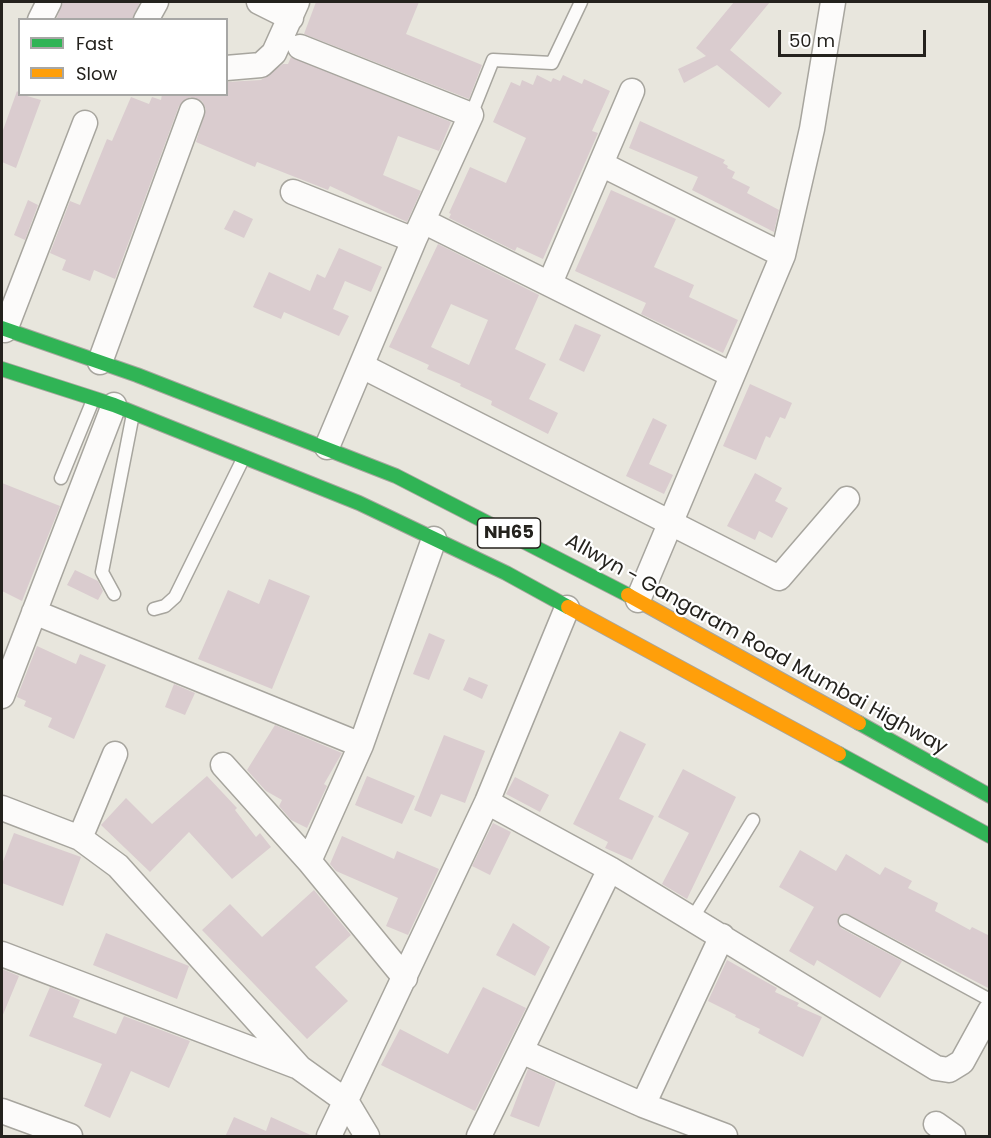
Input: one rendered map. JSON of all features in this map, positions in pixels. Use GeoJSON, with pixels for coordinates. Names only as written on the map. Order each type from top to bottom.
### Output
{"type":"FeatureCollection","features":[{"type":"Feature","properties":{"kind":"highway","name":"Allwyn - Gangaram Road Mumbai Highway"},"geometry":{"type":"LineString","coordinates":[[3,329],[100,362],[327,447],[396,476],[638,600],[990,796]]}},
{"type":"Feature","properties":{"kind":"highway","name":"NH65"},"geometry":{"type":"LineString","coordinates":[[2,369],[113,405],[245,455],[359,503],[506,573],[990,836]]}},
{"type":"Feature","properties":{"kind":"street"},"geometry":{"type":"LineString","coordinates":[[41,18],[49,2]]}},
{"type":"Feature","properties":{"kind":"street"},"geometry":{"type":"LineString","coordinates":[[147,18],[156,2]]}},
{"type":"Feature","properties":{"kind":"street"},"geometry":{"type":"LineString","coordinates":[[228,68],[261,64],[274,53],[294,10],[259,2]]}},
{"type":"Feature","properties":{"kind":"street"},"geometry":{"type":"LineString","coordinates":[[638,600],[783,255],[812,129],[832,3]]}},
{"type":"Feature","properties":{"kind":"street"},"geometry":{"type":"LineString","coordinates":[[300,46],[471,115],[327,447]]}},
{"type":"Feature","properties":{"kind":"street"},"geometry":{"type":"LineString","coordinates":[[550,283],[632,91]]}},
{"type":"Feature","properties":{"kind":"street"},"geometry":{"type":"LineString","coordinates":[[100,362],[192,111]]}},
{"type":"Feature","properties":{"kind":"street"},"geometry":{"type":"LineString","coordinates":[[3,329],[85,123]]}},
{"type":"Feature","properties":{"kind":"street"},"geometry":{"type":"LineString","coordinates":[[601,164],[783,255]]}},
{"type":"Feature","properties":{"kind":"street"},"geometry":{"type":"LineString","coordinates":[[293,192],[420,231],[550,283],[732,375]]}},
{"type":"Feature","properties":{"kind":"street"},"geometry":{"type":"LineString","coordinates":[[362,366],[779,578],[847,499]]}},
{"type":"Feature","properties":{"kind":"street"},"geometry":{"type":"LineString","coordinates":[[2,696],[113,405]]}},
{"type":"Feature","properties":{"kind":"street"},"geometry":{"type":"LineString","coordinates":[[309,861],[361,745],[434,539]]}},
{"type":"Feature","properties":{"kind":"street"},"geometry":{"type":"LineString","coordinates":[[329,1137],[487,802],[567,608]]}},
{"type":"Feature","properties":{"kind":"street"},"geometry":{"type":"LineString","coordinates":[[34,612],[361,745]]}},
{"type":"Feature","properties":{"kind":"street"},"geometry":{"type":"LineString","coordinates":[[80,838],[115,754]]}},
{"type":"Feature","properties":{"kind":"street"},"geometry":{"type":"LineString","coordinates":[[223,765],[309,861],[405,978]]}},
{"type":"Feature","properties":{"kind":"street"},"geometry":{"type":"LineString","coordinates":[[487,802],[610,869],[936,1068],[949,1070],[962,1062],[990,1011]]}},
{"type":"Feature","properties":{"kind":"street"},"geometry":{"type":"LineString","coordinates":[[2,808],[80,838],[118,866],[300,1068],[346,1101],[370,1135]]}},
{"type":"Feature","properties":{"kind":"street"},"geometry":{"type":"LineString","coordinates":[[478,1137],[610,869]]}},
{"type":"Feature","properties":{"kind":"street"},"geometry":{"type":"LineString","coordinates":[[643,1105],[722,936]]}},
{"type":"Feature","properties":{"kind":"street"},"geometry":{"type":"LineString","coordinates":[[2,954],[300,1068]]}},
{"type":"Feature","properties":{"kind":"street"},"geometry":{"type":"LineString","coordinates":[[521,1051],[643,1105],[725,1137]]}},
{"type":"Feature","properties":{"kind":"street"},"geometry":{"type":"LineString","coordinates":[[2,1111],[70,1137]]}},
{"type":"Feature","properties":{"kind":"lane"},"geometry":{"type":"LineString","coordinates":[[471,115],[493,60],[552,63],[581,2]]}},
{"type":"Feature","properties":{"kind":"lane"},"geometry":{"type":"LineString","coordinates":[[61,478],[113,405]]}},
{"type":"Feature","properties":{"kind":"lane"},"geometry":{"type":"LineString","coordinates":[[113,405],[102,572],[114,594]]}},
{"type":"Feature","properties":{"kind":"lane"},"geometry":{"type":"LineString","coordinates":[[154,609],[165,606],[175,597],[245,455]]}},
{"type":"Feature","properties":{"kind":"lane"},"geometry":{"type":"LineString","coordinates":[[692,918],[753,820]]}},
{"type":"Feature","properties":{"kind":"lane"},"geometry":{"type":"LineString","coordinates":[[845,921],[990,1000]]}},
{"type":"Feature","properties":{"kind":"building"},"geometry":{"type":"Polygon","coordinates":[[[63,2],[140,2],[133,18],[57,18],[63,2]]]}},
{"type":"Feature","properties":{"kind":"building"},"geometry":{"type":"Polygon","coordinates":[[[316,2],[419,2],[406,34],[482,65],[469,99],[304,34],[316,2]]]}},
{"type":"Feature","properties":{"kind":"building"},"geometry":{"type":"Polygon","coordinates":[[[734,2],[770,2],[730,50],[782,93],[769,108],[717,65],[684,83],[678,69],[706,56],[696,48],[734,2]]]}},
{"type":"Feature","properties":{"kind":"building"},"geometry":{"type":"Polygon","coordinates":[[[291,57],[451,122],[439,151],[398,136],[383,175],[421,191],[407,222],[330,186],[328,190],[257,162],[255,167],[196,142],[206,109],[202,101],[190,97],[179,106],[115,279],[94,270],[90,281],[62,270],[66,260],[50,253],[70,201],[80,205],[107,139],[112,141],[131,97],[149,104],[152,97],[161,100],[162,96],[228,96],[228,82],[261,80],[283,64],[288,64],[291,57]]]}},
{"type":"Feature","properties":{"kind":"building"},"geometry":{"type":"Polygon","coordinates":[[[537,75],[551,82],[553,78],[560,81],[563,75],[582,84],[584,79],[610,91],[592,131],[598,133],[543,259],[517,247],[515,251],[449,218],[451,214],[449,213],[470,167],[506,183],[526,138],[493,122],[511,82],[520,86],[522,80],[533,85],[537,75]]]}},
{"type":"Feature","properties":{"kind":"building"},"geometry":{"type":"Polygon","coordinates":[[[17,91],[18,96],[41,100],[16,168],[2,162],[2,133],[17,91]]]}},
{"type":"Feature","properties":{"kind":"building"},"geometry":{"type":"Polygon","coordinates":[[[640,121],[725,160],[723,163],[728,166],[727,168],[735,172],[732,178],[750,187],[747,193],[779,210],[774,232],[692,190],[698,177],[629,148],[640,121]]]}},
{"type":"Feature","properties":{"kind":"building"},"geometry":{"type":"Polygon","coordinates":[[[611,190],[676,219],[654,267],[694,285],[689,297],[738,320],[723,353],[641,314],[646,303],[575,271],[611,190]]]}},
{"type":"Feature","properties":{"kind":"building"},"geometry":{"type":"Polygon","coordinates":[[[28,200],[38,205],[25,240],[14,235],[28,200]]]}},
{"type":"Feature","properties":{"kind":"building"},"geometry":{"type":"Polygon","coordinates":[[[234,210],[253,219],[244,238],[224,229],[234,210]]]}},
{"type":"Feature","properties":{"kind":"building"},"geometry":{"type":"Polygon","coordinates":[[[438,244],[539,295],[515,349],[546,364],[529,399],[558,413],[548,434],[491,405],[492,401],[460,386],[461,384],[427,369],[429,365],[389,347],[438,244]],[[451,304],[431,347],[469,365],[488,320],[451,304]]]}},
{"type":"Feature","properties":{"kind":"building"},"geometry":{"type":"Polygon","coordinates":[[[339,248],[382,267],[371,292],[345,281],[333,309],[349,316],[339,336],[284,312],[281,319],[253,307],[269,272],[310,291],[317,274],[325,278],[339,248]]]}},
{"type":"Feature","properties":{"kind":"building"},"geometry":{"type":"Polygon","coordinates":[[[575,324],[601,335],[584,372],[559,360],[575,324]]]}},
{"type":"Feature","properties":{"kind":"building"},"geometry":{"type":"Polygon","coordinates":[[[750,384],[792,403],[785,419],[780,417],[770,438],[766,436],[756,460],[723,446],[750,384]]]}},
{"type":"Feature","properties":{"kind":"building"},"geometry":{"type":"Polygon","coordinates":[[[653,418],[667,425],[649,464],[673,475],[664,494],[626,476],[653,418]]]}},
{"type":"Feature","properties":{"kind":"building"},"geometry":{"type":"Polygon","coordinates":[[[755,473],[782,488],[775,501],[788,508],[772,538],[759,531],[755,540],[727,526],[755,473]]]}},
{"type":"Feature","properties":{"kind":"building"},"geometry":{"type":"Polygon","coordinates":[[[2,483],[60,506],[22,601],[2,591],[2,483]]]}},
{"type":"Feature","properties":{"kind":"building"},"geometry":{"type":"Polygon","coordinates":[[[75,570],[98,581],[103,591],[98,600],[67,585],[75,570]]]}},
{"type":"Feature","properties":{"kind":"building"},"geometry":{"type":"Polygon","coordinates":[[[269,579],[310,596],[272,689],[198,659],[228,590],[259,604],[269,579]]]}},
{"type":"Feature","properties":{"kind":"building"},"geometry":{"type":"Polygon","coordinates":[[[429,633],[445,640],[429,680],[413,674],[429,633]]]}},
{"type":"Feature","properties":{"kind":"building"},"geometry":{"type":"Polygon","coordinates":[[[37,646],[76,664],[80,654],[106,665],[74,739],[48,727],[52,718],[24,706],[26,701],[17,697],[37,646]]]}},
{"type":"Feature","properties":{"kind":"building"},"geometry":{"type":"Polygon","coordinates":[[[469,677],[488,685],[482,699],[463,690],[469,677]]]}},
{"type":"Feature","properties":{"kind":"building"},"geometry":{"type":"Polygon","coordinates":[[[174,684],[195,693],[185,715],[165,707],[174,684]]]}},
{"type":"Feature","properties":{"kind":"building"},"geometry":{"type":"Polygon","coordinates":[[[275,725],[342,753],[324,784],[327,786],[307,828],[291,820],[279,806],[282,800],[266,791],[247,770],[275,725]]]}},
{"type":"Feature","properties":{"kind":"building"},"geometry":{"type":"Polygon","coordinates":[[[620,731],[646,744],[619,799],[654,816],[632,860],[605,848],[608,842],[573,824],[620,731]]]}},
{"type":"Feature","properties":{"kind":"building"},"geometry":{"type":"Polygon","coordinates":[[[444,735],[485,751],[465,803],[441,794],[431,817],[414,810],[444,735]]]}},
{"type":"Feature","properties":{"kind":"building"},"geometry":{"type":"Polygon","coordinates":[[[683,769],[736,797],[687,899],[662,884],[689,833],[658,817],[683,769]]]}},
{"type":"Feature","properties":{"kind":"building"},"geometry":{"type":"Polygon","coordinates":[[[207,776],[237,808],[235,810],[256,837],[260,833],[271,847],[232,879],[189,832],[150,872],[101,825],[126,798],[152,824],[207,776]]]}},
{"type":"Feature","properties":{"kind":"building"},"geometry":{"type":"Polygon","coordinates":[[[367,776],[415,796],[402,824],[355,805],[367,776]]]}},
{"type":"Feature","properties":{"kind":"building"},"geometry":{"type":"Polygon","coordinates":[[[515,777],[549,795],[540,812],[506,794],[515,777]]]}},
{"type":"Feature","properties":{"kind":"building"},"geometry":{"type":"Polygon","coordinates":[[[493,823],[511,832],[490,875],[472,866],[493,823]]]}},
{"type":"Feature","properties":{"kind":"building"},"geometry":{"type":"Polygon","coordinates":[[[14,833],[81,857],[63,906],[2,883],[2,864],[14,833]]]}},
{"type":"Feature","properties":{"kind":"building"},"geometry":{"type":"Polygon","coordinates":[[[342,836],[394,859],[397,851],[439,869],[408,935],[386,926],[398,898],[336,871],[330,864],[342,836]]]}},
{"type":"Feature","properties":{"kind":"building"},"geometry":{"type":"Polygon","coordinates":[[[800,850],[836,871],[846,854],[880,875],[885,867],[912,881],[908,888],[938,903],[935,911],[970,930],[972,927],[990,936],[990,989],[845,913],[838,918],[841,928],[902,961],[880,998],[817,960],[814,966],[789,951],[814,907],[779,887],[800,850]]]}},
{"type":"Feature","properties":{"kind":"building"},"geometry":{"type":"Polygon","coordinates":[[[314,890],[351,935],[315,967],[348,1001],[307,1039],[202,930],[230,904],[262,937],[314,890]]]}},
{"type":"Feature","properties":{"kind":"building"},"geometry":{"type":"Polygon","coordinates":[[[513,923],[550,947],[535,976],[496,955],[513,923]]]}},
{"type":"Feature","properties":{"kind":"building"},"geometry":{"type":"Polygon","coordinates":[[[106,933],[189,966],[177,999],[93,965],[106,933]]]}},
{"type":"Feature","properties":{"kind":"building"},"geometry":{"type":"Polygon","coordinates":[[[727,960],[777,988],[775,992],[799,1003],[797,1006],[822,1017],[803,1057],[758,1033],[760,1029],[708,1001],[727,960]]]}},
{"type":"Feature","properties":{"kind":"building"},"geometry":{"type":"Polygon","coordinates":[[[2,969],[19,976],[2,1017],[2,969]]]}},
{"type":"Feature","properties":{"kind":"building"},"geometry":{"type":"Polygon","coordinates":[[[50,987],[80,1000],[73,1017],[116,1034],[124,1016],[190,1041],[169,1088],[131,1071],[110,1118],[84,1106],[102,1064],[29,1036],[50,987]]]}},
{"type":"Feature","properties":{"kind":"building"},"geometry":{"type":"Polygon","coordinates":[[[483,987],[526,1008],[475,1111],[381,1065],[400,1029],[448,1054],[483,987]]]}},
{"type":"Feature","properties":{"kind":"building"},"geometry":{"type":"Polygon","coordinates":[[[528,1069],[556,1082],[539,1127],[510,1116],[528,1069]]]}},
{"type":"Feature","properties":{"kind":"building"},"geometry":{"type":"Polygon","coordinates":[[[234,1117],[266,1131],[271,1117],[315,1137],[225,1137],[234,1117]]]}},
{"type":"Feature","properties":{"kind":"traffic: fast"},"geometry":{"type":"LineString","coordinates":[[2,328],[137,375],[396,476],[628,595]]}},
{"type":"Feature","properties":{"kind":"traffic: fast"},"geometry":{"type":"LineString","coordinates":[[2,369],[114,405],[359,503],[506,573],[568,607]]}},
{"type":"Feature","properties":{"kind":"traffic: fast"},"geometry":{"type":"LineString","coordinates":[[859,723],[990,796]]}},
{"type":"Feature","properties":{"kind":"traffic: fast"},"geometry":{"type":"LineString","coordinates":[[839,754],[990,836]]}},
{"type":"Feature","properties":{"kind":"traffic: slow"},"geometry":{"type":"LineString","coordinates":[[628,595],[859,723]]}},
{"type":"Feature","properties":{"kind":"traffic: slow"},"geometry":{"type":"LineString","coordinates":[[568,607],[839,754]]}}]}
